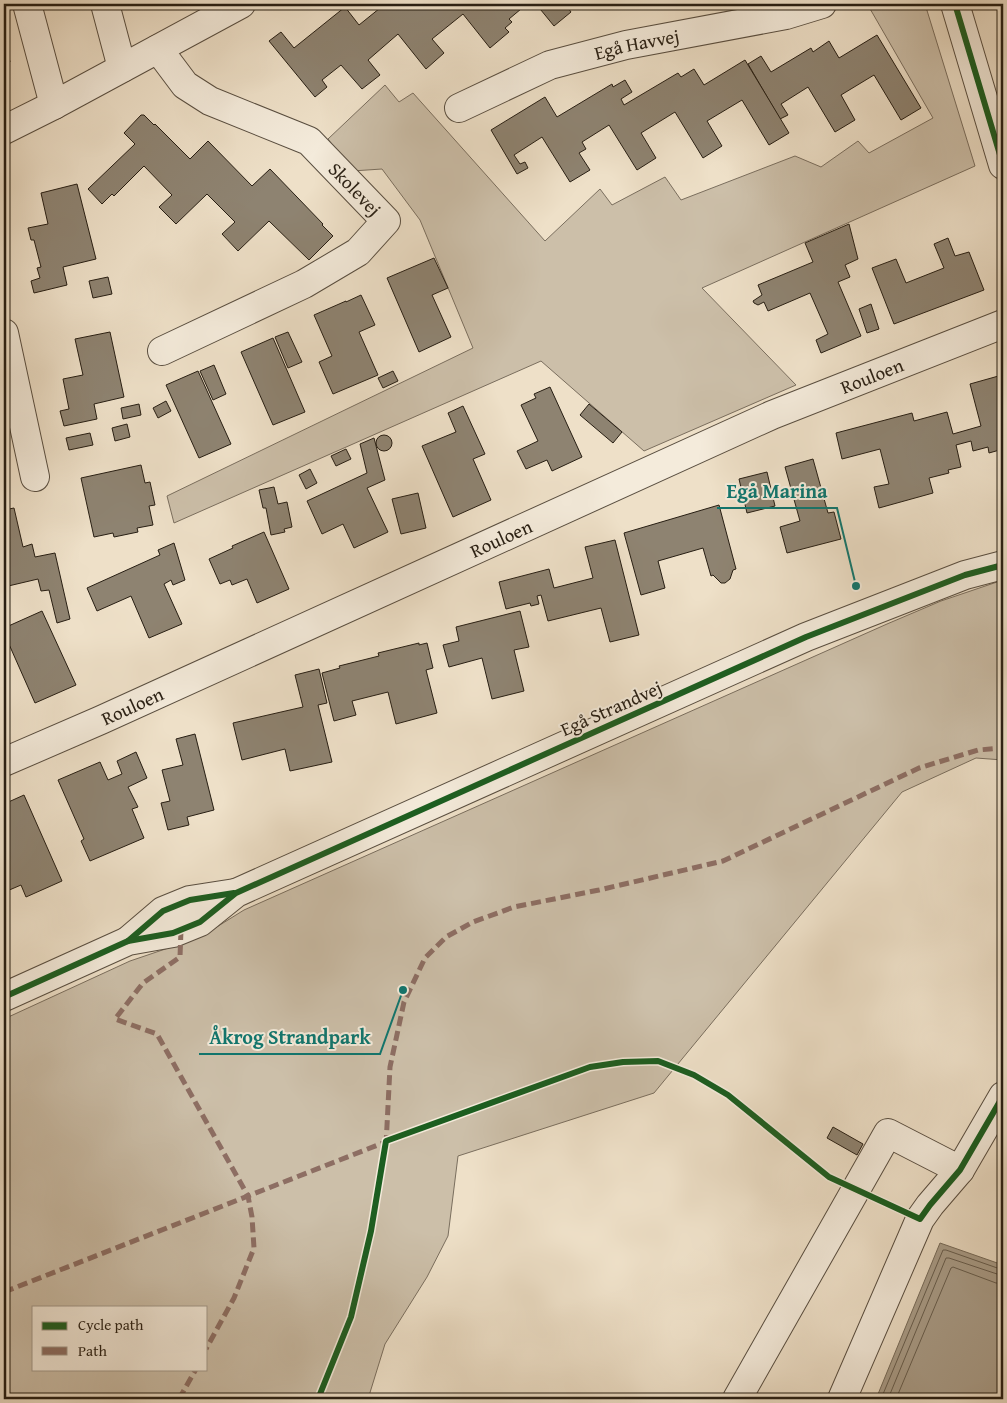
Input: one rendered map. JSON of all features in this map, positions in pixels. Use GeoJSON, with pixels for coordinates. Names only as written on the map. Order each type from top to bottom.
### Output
{"type":"FeatureCollection","features":[{"type":"Feature","properties":{"kind":"street"},"geometry":{"type":"LineString","coordinates":[[27,4],[54,105]]}},
{"type":"Feature","properties":{"kind":"street"},"geometry":{"type":"LineString","coordinates":[[105,4],[122,68]]}},
{"type":"Feature","properties":{"kind":"street"},"geometry":{"type":"LineString","coordinates":[[4,130],[240,4]]}},
{"type":"Feature","properties":{"kind":"street","name":"Egå Havvej"},"geometry":{"type":"LineString","coordinates":[[460,108],[550,65],[626,45],[786,15],[822,4]]}},
{"type":"Feature","properties":{"kind":"street"},"geometry":{"type":"LineString","coordinates":[[955,4],[1003,165]]}},
{"type":"Feature","properties":{"kind":"street","name":"Skolevej"},"geometry":{"type":"LineString","coordinates":[[158,49],[185,85],[210,101],[309,141],[386,221],[358,252],[304,284],[162,351]]}},
{"type":"Feature","properties":{"kind":"street","name":"Rouloen"},"geometry":{"type":"LineString","coordinates":[[4,762],[101,720],[772,414],[1003,324]]}},
{"type":"Feature","properties":{"kind":"street"},"geometry":{"type":"LineString","coordinates":[[4,333],[35,477]]}},
{"type":"Feature","properties":{"kind":"street","name":"Egå Strandvej"},"geometry":{"type":"LineString","coordinates":[[965,575],[1003,547]]}},
{"type":"Feature","properties":{"kind":"street","name":"Egå Strandvej"},"geometry":{"type":"LineString","coordinates":[[4,996],[128,941],[173,933],[200,922],[236,893],[806,637],[965,575],[1003,566]]}},
{"type":"Feature","properties":{"kind":"street"},"geometry":{"type":"LineString","coordinates":[[842,1399],[920,1219],[960,1170],[1003,1096]]}},
{"type":"Feature","properties":{"kind":"street"},"geometry":{"type":"LineString","coordinates":[[737,1399],[888,1133],[960,1170]]}},
{"type":"Feature","properties":{"kind":"shaded area"},"geometry":{"type":"Polygon","coordinates":[[[880,4],[925,4],[975,166],[702,288],[796,385],[644,451],[541,361],[174,523],[167,496],[473,348],[420,220],[382,169],[352,171],[328,139],[385,85],[399,102],[413,93],[545,241],[600,189],[612,205],[665,177],[681,200],[795,156],[821,167],[858,141],[869,153],[933,118],[869,7],[880,4]]]}},
{"type":"Feature","properties":{"kind":"shaded area"},"geometry":{"type":"Polygon","coordinates":[[[1003,580],[1003,760],[976,758],[902,792],[654,1093],[458,1156],[448,1236],[427,1277],[385,1344],[368,1399],[4,1399],[4,1019],[130,961],[186,942],[215,928],[244,910],[941,601],[1003,580]]]}},
{"type":"Feature","properties":{"kind":"water"},"geometry":{"type":"Polygon","coordinates":[[[940,1243],[1003,1265],[1003,1399],[876,1399],[940,1243]]]}},
{"type":"Feature","properties":{"kind":"building"},"geometry":{"type":"Polygon","coordinates":[[[385,4],[527,4],[509,19],[512,22],[505,28],[509,32],[490,48],[463,14],[432,39],[444,53],[426,69],[398,34],[368,60],[380,75],[362,89],[341,65],[322,80],[327,87],[315,97],[269,41],[281,32],[294,48],[345,7],[359,25],[385,4]]]}},
{"type":"Feature","properties":{"kind":"building"},"geometry":{"type":"Polygon","coordinates":[[[536,4],[565,4],[571,12],[554,26],[536,4]]]}},
{"type":"Feature","properties":{"kind":"building"},"geometry":{"type":"Polygon","coordinates":[[[877,35],[921,108],[901,120],[874,75],[841,95],[855,120],[835,132],[808,87],[781,104],[788,115],[780,119],[748,64],[761,56],[771,72],[811,48],[813,52],[829,41],[839,58],[877,35]]]}},
{"type":"Feature","properties":{"kind":"building"},"geometry":{"type":"Polygon","coordinates":[[[4,36],[10,62],[4,63],[4,36]]]}},
{"type":"Feature","properties":{"kind":"building"},"geometry":{"type":"Polygon","coordinates":[[[745,60],[789,133],[769,145],[742,100],[707,121],[722,146],[703,158],[675,112],[641,133],[656,158],[637,170],[609,125],[582,142],[586,149],[579,153],[590,170],[570,182],[542,137],[514,155],[520,164],[525,162],[528,168],[517,174],[491,130],[545,97],[557,117],[612,84],[613,87],[625,80],[632,92],[621,99],[624,105],[678,73],[681,77],[694,69],[704,85],[745,60]]]}},
{"type":"Feature","properties":{"kind":"building"},"geometry":{"type":"Polygon","coordinates":[[[141,115],[144,115],[155,124],[190,159],[208,141],[252,186],[270,169],[333,236],[309,260],[269,221],[238,251],[222,234],[235,222],[207,194],[176,224],[159,207],[172,195],[144,166],[114,196],[112,194],[102,204],[88,189],[135,144],[124,133],[141,115]]]}},
{"type":"Feature","properties":{"kind":"building"},"geometry":{"type":"Polygon","coordinates":[[[77,184],[96,259],[63,267],[67,285],[34,293],[31,281],[40,278],[37,268],[41,267],[34,240],[31,240],[28,228],[48,224],[41,193],[77,184]]]}},
{"type":"Feature","properties":{"kind":"building"},"geometry":{"type":"Polygon","coordinates":[[[849,224],[858,259],[845,265],[850,277],[838,282],[861,336],[821,353],[816,340],[828,334],[810,293],[768,311],[764,302],[758,305],[753,301],[762,295],[758,285],[813,262],[805,243],[849,224]]]}},
{"type":"Feature","properties":{"kind":"building"},"geometry":{"type":"Polygon","coordinates":[[[948,238],[955,256],[969,252],[984,290],[894,324],[872,268],[896,259],[906,283],[944,268],[934,244],[948,238]]]}},
{"type":"Feature","properties":{"kind":"building"},"geometry":{"type":"Polygon","coordinates":[[[434,258],[448,288],[432,295],[451,337],[419,352],[387,278],[434,258]]]}},
{"type":"Feature","properties":{"kind":"building"},"geometry":{"type":"Polygon","coordinates":[[[108,277],[112,294],[93,298],[89,281],[108,277]]]}},
{"type":"Feature","properties":{"kind":"building"},"geometry":{"type":"Polygon","coordinates":[[[361,295],[375,325],[359,332],[378,375],[333,394],[319,362],[332,356],[314,315],[361,295]]]}},
{"type":"Feature","properties":{"kind":"building"},"geometry":{"type":"Polygon","coordinates":[[[871,304],[879,329],[867,333],[859,309],[871,304]]]}},
{"type":"Feature","properties":{"kind":"building"},"geometry":{"type":"Polygon","coordinates":[[[110,332],[124,397],[94,404],[97,419],[64,426],[60,411],[69,409],[63,379],[83,375],[75,339],[110,332]]]}},
{"type":"Feature","properties":{"kind":"building"},"geometry":{"type":"Polygon","coordinates":[[[288,332],[302,362],[288,368],[275,337],[288,332]]]}},
{"type":"Feature","properties":{"kind":"building"},"geometry":{"type":"Polygon","coordinates":[[[273,338],[305,412],[273,425],[241,352],[273,338]]]}},
{"type":"Feature","properties":{"kind":"building"},"geometry":{"type":"Polygon","coordinates":[[[214,365],[226,394],[213,400],[200,371],[214,365]]]}},
{"type":"Feature","properties":{"kind":"building"},"geometry":{"type":"Polygon","coordinates":[[[198,371],[231,444],[199,458],[166,385],[198,371]]]}},
{"type":"Feature","properties":{"kind":"building"},"geometry":{"type":"Polygon","coordinates":[[[393,371],[398,381],[383,388],[378,378],[393,371]]]}},
{"type":"Feature","properties":{"kind":"building"},"geometry":{"type":"Polygon","coordinates":[[[1002,375],[1003,449],[989,453],[988,447],[973,451],[971,441],[956,445],[961,467],[948,470],[949,473],[929,478],[933,493],[879,508],[874,487],[889,484],[880,449],[842,459],[836,433],[912,413],[914,421],[947,412],[953,434],[981,426],[970,384],[1002,375]]]}},
{"type":"Feature","properties":{"kind":"building"},"geometry":{"type":"Polygon","coordinates":[[[550,387],[582,457],[552,471],[547,460],[526,469],[517,451],[538,441],[521,405],[536,398],[534,394],[550,387]]]}},
{"type":"Feature","properties":{"kind":"building"},"geometry":{"type":"Polygon","coordinates":[[[166,401],[171,411],[158,418],[153,408],[166,401]]]}},
{"type":"Feature","properties":{"kind":"building"},"geometry":{"type":"Polygon","coordinates":[[[139,404],[141,415],[123,419],[121,408],[139,404]]]}},
{"type":"Feature","properties":{"kind":"building"},"geometry":{"type":"Polygon","coordinates":[[[589,404],[622,432],[613,443],[580,415],[589,404]]]}},
{"type":"Feature","properties":{"kind":"building"},"geometry":{"type":"Polygon","coordinates":[[[463,406],[485,454],[473,459],[491,500],[453,517],[422,446],[456,432],[448,413],[463,406]]]}},
{"type":"Feature","properties":{"kind":"building"},"geometry":{"type":"Polygon","coordinates":[[[127,424],[130,437],[115,441],[112,428],[127,424]]]}},
{"type":"Feature","properties":{"kind":"building"},"geometry":{"type":"Polygon","coordinates":[[[90,433],[93,445],[69,450],[66,438],[90,433]]]}},
{"type":"Feature","properties":{"kind":"building"},"geometry":{"type":"Polygon","coordinates":[[[384,435],[392,443],[384,451],[376,443],[384,435]]]}},
{"type":"Feature","properties":{"kind":"building"},"geometry":{"type":"Polygon","coordinates":[[[374,438],[385,480],[367,488],[388,532],[354,548],[343,524],[322,534],[307,501],[367,473],[360,444],[374,438]]]}},
{"type":"Feature","properties":{"kind":"building"},"geometry":{"type":"Polygon","coordinates":[[[346,449],[351,459],[336,466],[331,456],[346,449]]]}},
{"type":"Feature","properties":{"kind":"building"},"geometry":{"type":"Polygon","coordinates":[[[813,459],[828,513],[834,512],[841,539],[787,553],[780,527],[800,521],[785,467],[813,459]]]}},
{"type":"Feature","properties":{"kind":"building"},"geometry":{"type":"Polygon","coordinates":[[[141,465],[145,483],[150,482],[155,505],[149,506],[153,525],[137,528],[138,532],[114,537],[113,533],[94,537],[81,478],[141,465]]]}},
{"type":"Feature","properties":{"kind":"building"},"geometry":{"type":"Polygon","coordinates":[[[310,469],[317,483],[306,489],[299,475],[310,469]]]}},
{"type":"Feature","properties":{"kind":"building"},"geometry":{"type":"Polygon","coordinates":[[[767,472],[775,506],[747,513],[739,479],[767,472]]]}},
{"type":"Feature","properties":{"kind":"building"},"geometry":{"type":"Polygon","coordinates":[[[274,487],[278,504],[287,502],[292,527],[284,529],[285,532],[271,535],[266,508],[263,508],[259,490],[274,487]]]}},
{"type":"Feature","properties":{"kind":"building"},"geometry":{"type":"Polygon","coordinates":[[[418,493],[426,528],[401,534],[392,499],[418,493]]]}},
{"type":"Feature","properties":{"kind":"building"},"geometry":{"type":"Polygon","coordinates":[[[719,505],[736,569],[733,570],[730,579],[725,583],[721,583],[713,575],[711,576],[703,548],[658,561],[665,588],[641,595],[624,533],[719,505]]]}},
{"type":"Feature","properties":{"kind":"building"},"geometry":{"type":"Polygon","coordinates":[[[14,508],[23,547],[32,544],[35,557],[55,553],[70,619],[57,623],[49,590],[41,591],[38,579],[4,587],[4,510],[14,508]]]}},
{"type":"Feature","properties":{"kind":"building"},"geometry":{"type":"Polygon","coordinates":[[[264,532],[289,589],[257,603],[247,579],[232,585],[230,580],[220,584],[209,559],[233,548],[232,546],[264,532]]]}},
{"type":"Feature","properties":{"kind":"building"},"geometry":{"type":"Polygon","coordinates":[[[615,540],[639,635],[610,642],[601,608],[548,621],[541,595],[537,596],[539,604],[531,606],[530,603],[506,609],[499,582],[549,569],[554,588],[593,578],[585,547],[615,540]]]}},
{"type":"Feature","properties":{"kind":"building"},"geometry":{"type":"Polygon","coordinates":[[[174,543],[185,580],[173,585],[171,580],[164,584],[182,624],[149,638],[131,596],[97,611],[87,588],[160,555],[158,550],[174,543]]]}},
{"type":"Feature","properties":{"kind":"building"},"geometry":{"type":"Polygon","coordinates":[[[42,611],[76,685],[35,703],[4,633],[4,628],[42,611]]]}},
{"type":"Feature","properties":{"kind":"building"},"geometry":{"type":"Polygon","coordinates":[[[520,611],[529,647],[514,650],[524,691],[492,699],[482,658],[449,667],[443,645],[459,641],[456,627],[520,611]]]}},
{"type":"Feature","properties":{"kind":"building"},"geometry":{"type":"Polygon","coordinates":[[[419,643],[419,645],[427,643],[433,668],[426,670],[437,713],[396,724],[388,692],[352,701],[356,715],[334,721],[322,673],[340,668],[339,666],[379,656],[378,653],[419,643]]]}},
{"type":"Feature","properties":{"kind":"building"},"geometry":{"type":"Polygon","coordinates":[[[319,669],[327,703],[318,705],[332,762],[290,771],[285,749],[242,760],[233,723],[303,707],[295,675],[319,669]]]}},
{"type":"Feature","properties":{"kind":"building"},"geometry":{"type":"Polygon","coordinates":[[[195,734],[214,810],[187,817],[189,825],[168,830],[161,803],[170,801],[162,770],[183,765],[176,739],[195,734]]]}},
{"type":"Feature","properties":{"kind":"building"},"geometry":{"type":"Polygon","coordinates":[[[136,752],[147,778],[128,787],[138,807],[132,809],[144,838],[90,861],[81,841],[84,839],[58,780],[100,762],[108,780],[122,774],[117,761],[136,752]]]}},
{"type":"Feature","properties":{"kind":"building"},"geometry":{"type":"Polygon","coordinates":[[[24,795],[62,881],[26,897],[21,885],[7,891],[4,885],[4,804],[24,795]]]}},
{"type":"Feature","properties":{"kind":"building"},"geometry":{"type":"Polygon","coordinates":[[[833,1127],[863,1144],[857,1155],[827,1138],[833,1127]]]}},
{"type":"Feature","properties":{"kind":"marked path"},"geometry":{"type":"LineString","coordinates":[[386,1145],[390,1067],[404,1002],[425,958],[446,937],[473,922],[514,907],[599,890],[723,861],[919,768],[978,750],[1003,748]]}},
{"type":"Feature","properties":{"kind":"marked path"},"geometry":{"type":"LineString","coordinates":[[181,930],[180,957],[143,983],[115,1019],[157,1034],[248,1196],[252,1217],[254,1248],[234,1298],[208,1345]]}},
{"type":"Feature","properties":{"kind":"marked path"},"geometry":{"type":"LineString","coordinates":[[4,1292],[388,1141]]}},
{"type":"Feature","properties":{"kind":"marked path"},"geometry":{"type":"LineString","coordinates":[[179,1399],[195,1370]]}},
{"type":"Feature","properties":{"kind":"cycle path"},"geometry":{"type":"LineString","coordinates":[[955,4],[1003,165]]}},
{"type":"Feature","properties":{"kind":"cycle path"},"geometry":{"type":"LineString","coordinates":[[4,997],[128,941],[173,933],[200,922],[236,893],[806,637],[965,575],[1003,565]]}},
{"type":"Feature","properties":{"kind":"cycle path"},"geometry":{"type":"LineString","coordinates":[[128,941],[163,911],[190,900],[234,893]]}},
{"type":"Feature","properties":{"kind":"cycle path"},"geometry":{"type":"LineString","coordinates":[[318,1399],[351,1317],[371,1231],[386,1141],[590,1067],[623,1062],[658,1061],[694,1075],[728,1095],[829,1177],[920,1219],[960,1170],[1003,1096]]}},
{"type":"Feature","properties":{"kind":"place","name":"Egå Marina"},"geometry":{"type":"Point","coordinates":[856,586]}},
{"type":"Feature","properties":{"kind":"place","name":"Åkrog Strandpark"},"geometry":{"type":"Point","coordinates":[403,990]}}]}
